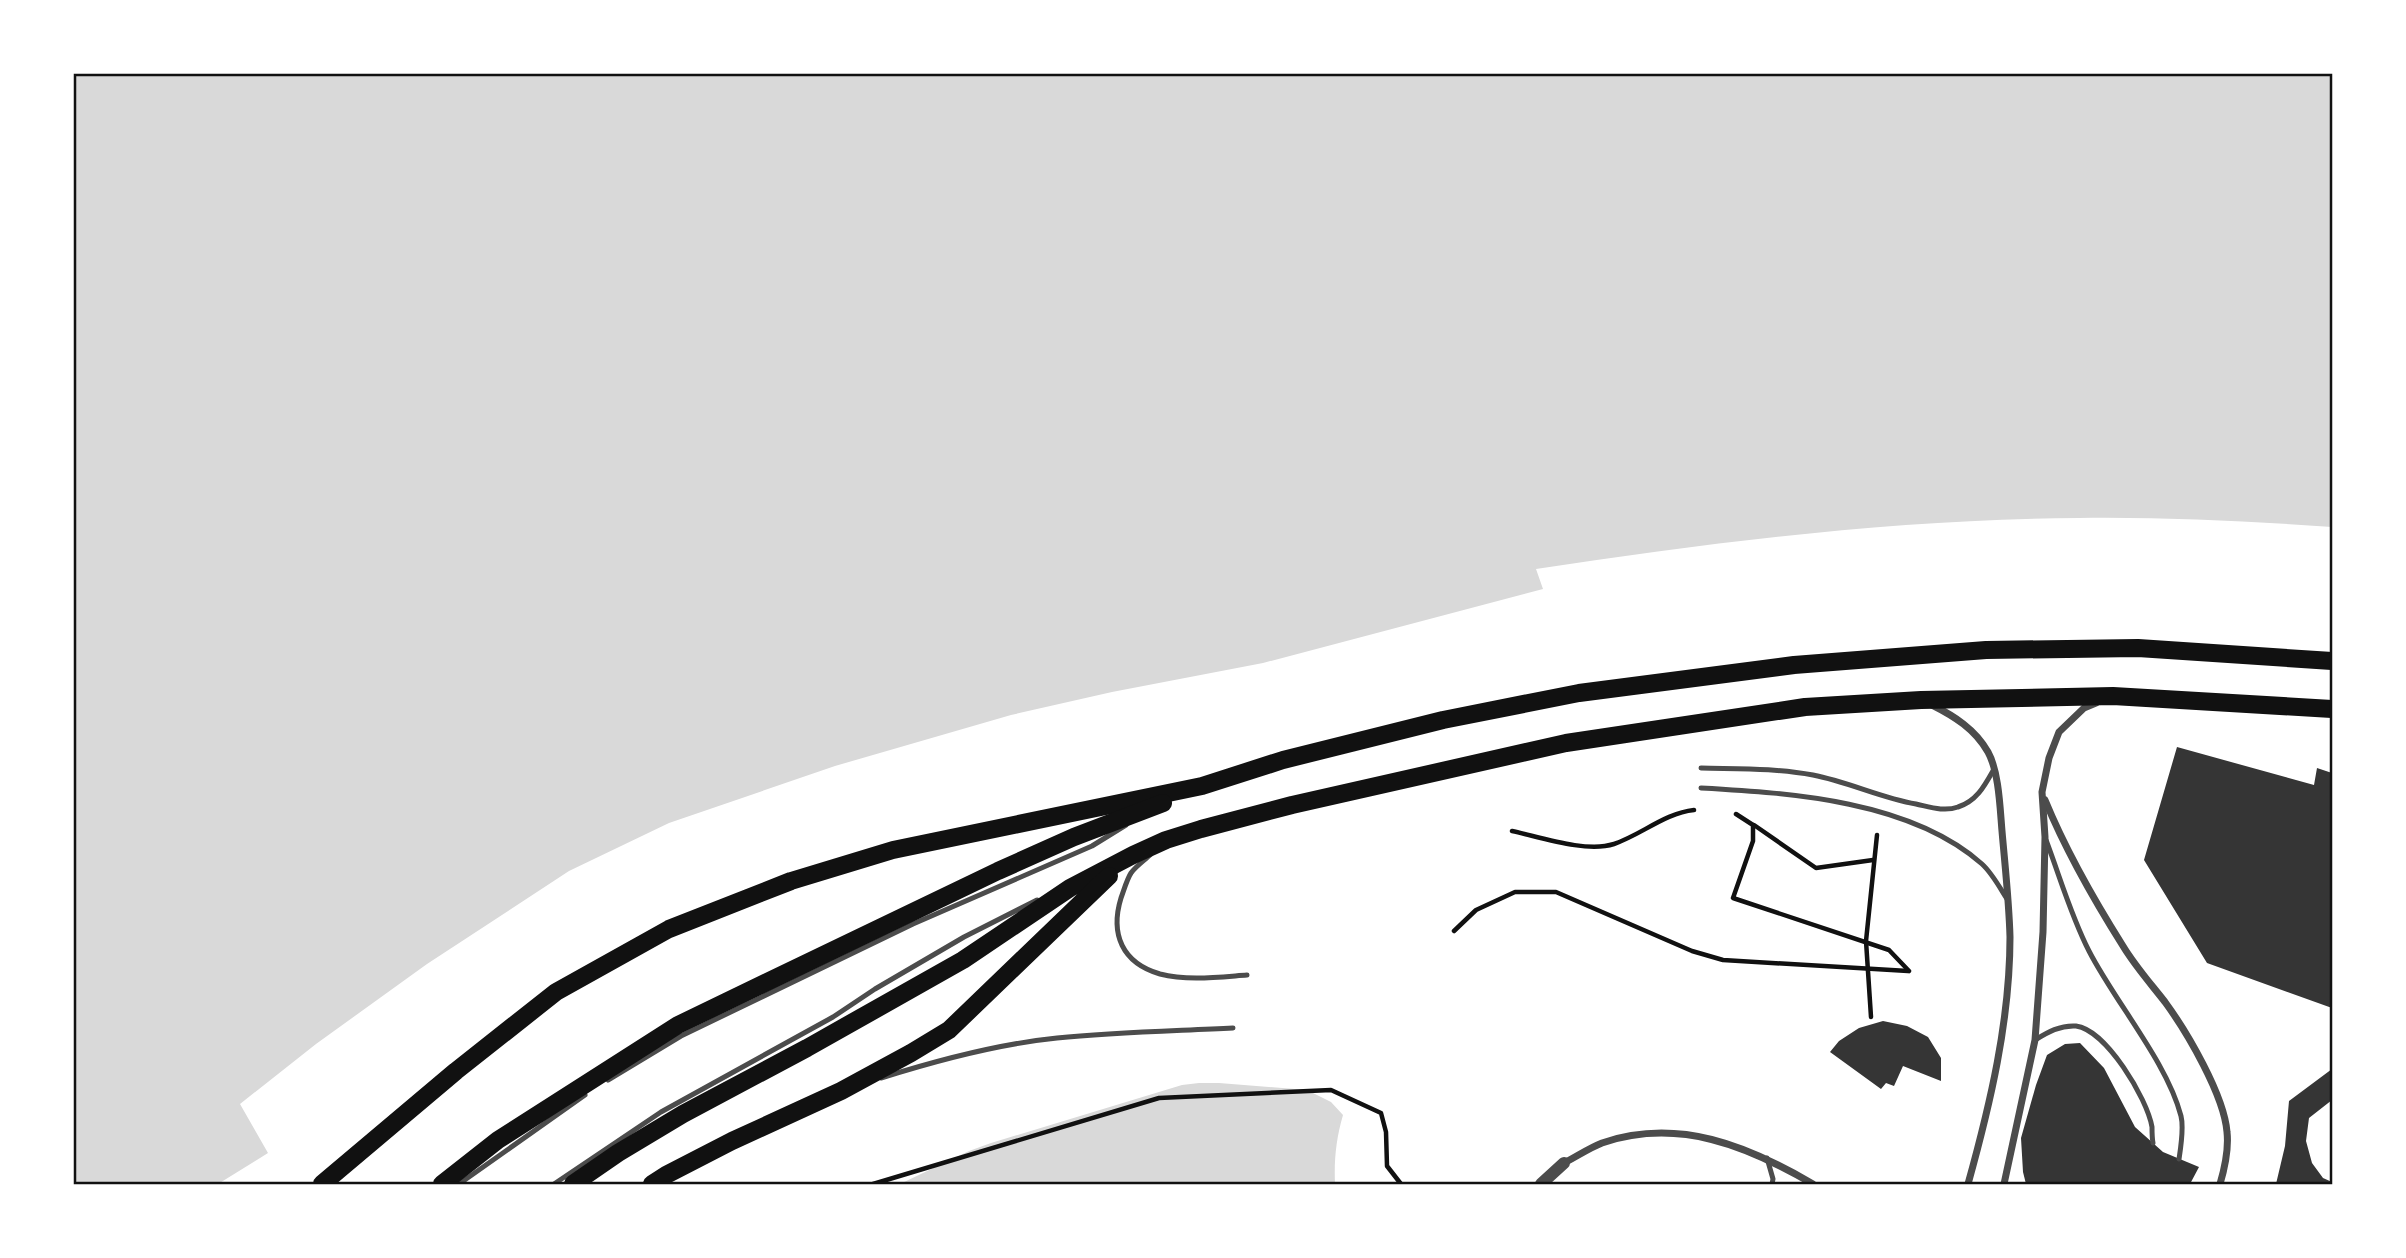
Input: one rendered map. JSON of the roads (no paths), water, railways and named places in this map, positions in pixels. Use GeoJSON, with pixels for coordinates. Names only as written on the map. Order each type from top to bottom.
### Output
{"type":"FeatureCollection","features":[{"type":"Feature","properties":{"kind":"main road"},"geometry":{"type":"LineString","coordinates":[[442,1185],[499,1140],[678,1025],[1074,837],[1202,786],[1283,760],[1443,720],[1579,693],[1794,665],[1986,650],[2138,648],[2333,661]]}},
{"type":"Feature","properties":{"kind":"main road"},"geometry":{"type":"LineString","coordinates":[[573,1185],[683,1114],[963,960],[1070,888],[1166,840],[1292,805],[1566,743],[1805,707],[1921,700],[2113,696],[2333,709]]}},
{"type":"Feature","properties":{"kind":"main road"},"geometry":{"type":"LineString","coordinates":[[322,1185],[456,1071],[556,992],[669,929],[791,881],[893,850],[1202,786]]}},
{"type":"Feature","properties":{"kind":"main road"},"geometry":{"type":"LineString","coordinates":[[652,1185],[732,1141],[841,1091],[949,1030],[1040,940],[1133,855]]}},
{"type":"Feature","properties":{"kind":"street"},"geometry":{"type":"LineString","coordinates":[[2004,1185],[2035,1040],[2043,932],[2045,837],[2042,793],[2049,758],[2059,732],[2084,708],[2113,696]]}},
{"type":"Feature","properties":{"kind":"street"},"geometry":{"type":"LineString","coordinates":[[1921,700],[1954,716],[1975,732],[1989,754],[2000,806],[2009,901],[2009,953],[2001,1036],[1968,1185]]}},
{"type":"Feature","properties":{"kind":"street"},"geometry":{"type":"LineString","coordinates":[[2042,793],[2058,831],[2124,949],[2168,1006],[2198,1056],[2219,1099],[2228,1131],[2227,1162],[2220,1185]]}},
{"type":"Feature","properties":{"kind":"street"},"geometry":{"type":"LineString","coordinates":[[1541,1185],[1564,1163],[1600,1144],[1629,1136],[1662,1133],[1729,1143],[1767,1158],[1813,1185]]}},
{"type":"Feature","properties":{"kind":"lane"},"geometry":{"type":"LineString","coordinates":[[1701,768],[1813,775],[1939,810],[1957,808],[1973,800],[1994,769]]}},
{"type":"Feature","properties":{"kind":"lane"},"geometry":{"type":"LineString","coordinates":[[1701,788],[1782,793],[1825,800],[1875,811],[1933,832],[1950,840],[1984,866],[2009,901]]}},
{"type":"Feature","properties":{"kind":"lane"},"geometry":{"type":"LineString","coordinates":[[598,1086],[681,1036],[913,924],[1092,846],[1112,835],[1143,811]]}},
{"type":"Feature","properties":{"kind":"lane"},"geometry":{"type":"LineString","coordinates":[[2045,837],[2088,949],[2159,1066],[2174,1097],[2182,1118],[2179,1159]]}},
{"type":"Feature","properties":{"kind":"lane"},"geometry":{"type":"LineString","coordinates":[[1166,840],[1131,873],[1123,894],[1117,913],[1117,935],[1128,955],[1145,968],[1161,974],[1208,977],[1247,975]]}},
{"type":"Feature","properties":{"kind":"lane"},"geometry":{"type":"LineString","coordinates":[[554,1185],[661,1112],[832,1017],[964,937],[1072,880],[1133,855]]}},
{"type":"Feature","properties":{"kind":"lane"},"geometry":{"type":"LineString","coordinates":[[2035,1040],[2050,1030],[2078,1026],[2088,1030],[2107,1045],[2121,1062],[2148,1113],[2152,1126],[2152,1143]]}},
{"type":"Feature","properties":{"kind":"lane"},"geometry":{"type":"LineString","coordinates":[[841,1091],[934,1061],[1008,1045],[1057,1038],[1233,1028]]}},
{"type":"Feature","properties":{"kind":"lane"},"geometry":{"type":"LineString","coordinates":[[459,1185],[588,1093]]}},
{"type":"Feature","properties":{"kind":"lane"},"geometry":{"type":"LineString","coordinates":[[1767,1158],[1772,1185]]}}]}
